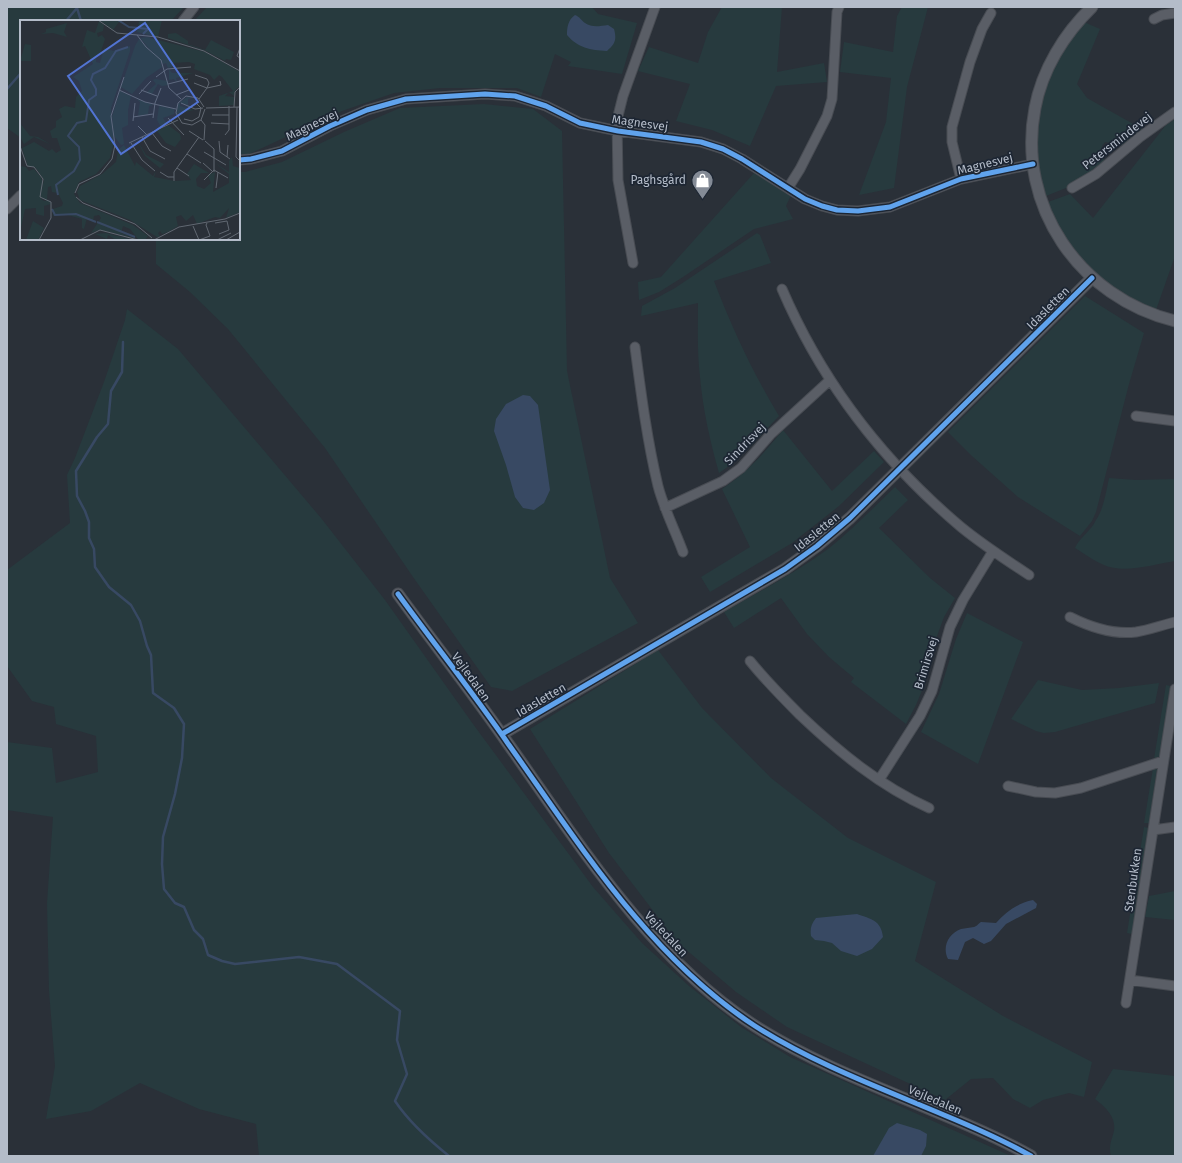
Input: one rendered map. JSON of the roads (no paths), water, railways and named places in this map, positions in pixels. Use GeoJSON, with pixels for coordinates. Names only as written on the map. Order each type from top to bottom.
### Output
{"type":"FeatureCollection","features":[{"type":"Feature","properties":{"kind":"street"},"geometry":{"type":"LineString","coordinates":[[184,20],[194,7]]}},
{"type":"Feature","properties":{"kind":"street","name":"Magnesvej"},"geometry":{"type":"LineString","coordinates":[[633,263],[618,180],[617,120],[623,96],[655,7]]}},
{"type":"Feature","properties":{"kind":"street"},"geometry":{"type":"LineString","coordinates":[[788,188],[800,170],[827,116],[832,99],[837,12],[839,7]]}},
{"type":"Feature","properties":{"kind":"street"},"geometry":{"type":"LineString","coordinates":[[1092,7],[1067,35],[1052,58],[1042,83],[1035,108],[1032,135],[1033,164],[1042,202],[1054,230],[1071,255],[1092,278],[1117,297],[1130,304],[1144,311],[1175,321]]}},
{"type":"Feature","properties":{"kind":"street","name":"Magnesvej"},"geometry":{"type":"LineString","coordinates":[[961,179],[952,142],[952,127],[970,62],[982,29],[991,13]]}},
{"type":"Feature","properties":{"kind":"street"},"geometry":{"type":"LineString","coordinates":[[1154,19],[1162,15],[1175,13]]}},
{"type":"Feature","properties":{"kind":"street","name":"Magnesvej"},"geometry":{"type":"LineString","coordinates":[[240,160],[251,159],[282,150],[330,126],[367,110],[406,99],[485,94],[515,96],[546,106],[580,123],[618,131],[701,142],[723,149],[742,159],[805,199],[837,210],[858,211],[890,207],[961,179],[1033,164]]}},
{"type":"Feature","properties":{"kind":"street","name":"Petersmindevej"},"geometry":{"type":"LineString","coordinates":[[1072,188],[1096,174],[1140,137],[1175,112]]}},
{"type":"Feature","properties":{"kind":"street"},"geometry":{"type":"LineString","coordinates":[[7,209],[20,197]]}},
{"type":"Feature","properties":{"kind":"street","name":"Idasletten"},"geometry":{"type":"LineString","coordinates":[[502,734],[785,569],[817,546],[850,518],[900,470],[1092,278]]}},
{"type":"Feature","properties":{"kind":"street"},"geometry":{"type":"LineString","coordinates":[[782,289],[805,338],[830,380],[859,421],[900,470],[962,528],[993,552],[1028,575]]}},
{"type":"Feature","properties":{"kind":"street"},"geometry":{"type":"LineString","coordinates":[[635,347],[644,419],[658,486],[665,508],[683,552]]}},
{"type":"Feature","properties":{"kind":"street","name":"Sindrisvej"},"geometry":{"type":"LineString","coordinates":[[665,508],[723,481],[742,468],[770,435],[830,380]]}},
{"type":"Feature","properties":{"kind":"street"},"geometry":{"type":"LineString","coordinates":[[1136,416],[1175,421]]}},
{"type":"Feature","properties":{"kind":"street","name":"Brimirsvej"},"geometry":{"type":"LineString","coordinates":[[879,780],[920,716],[932,691],[950,627],[963,600],[993,552]]}},
{"type":"Feature","properties":{"kind":"street","name":"Vejledalen"},"geometry":{"type":"LineString","coordinates":[[398,594],[502,734],[577,842],[615,892],[647,931],[681,966],[715,997],[755,1025],[801,1052],[978,1129],[1030,1156]]}},
{"type":"Feature","properties":{"kind":"street"},"geometry":{"type":"LineString","coordinates":[[1070,617],[1093,627],[1113,632],[1136,632],[1175,622]]}},
{"type":"Feature","properties":{"kind":"street"},"geometry":{"type":"LineString","coordinates":[[750,661],[775,690],[814,728],[848,757],[879,780],[912,800],[929,808]]}},
{"type":"Feature","properties":{"kind":"street","name":"Stenbukken"},"geometry":{"type":"LineString","coordinates":[[1126,1003],[1175,690]]}},
{"type":"Feature","properties":{"kind":"street"},"geometry":{"type":"LineString","coordinates":[[1008,786],[1036,792],[1055,792],[1081,788],[1163,761]]}},
{"type":"Feature","properties":{"kind":"street"},"geometry":{"type":"LineString","coordinates":[[1153,830],[1175,827]]}},
{"type":"Feature","properties":{"kind":"street"},"geometry":{"type":"LineString","coordinates":[[1130,980],[1175,986]]}},
{"type":"Feature","properties":{"kind":"water"},"geometry":{"type":"Polygon","coordinates":[[[575,15],[590,26],[608,25],[614,29],[615,42],[612,46],[607,51],[595,50],[580,46],[571,39],[567,35],[568,26],[569,21],[575,15]]]}},
{"type":"Feature","properties":{"kind":"water"},"geometry":{"type":"Polygon","coordinates":[[[523,395],[530,396],[538,405],[550,490],[544,503],[534,510],[523,508],[515,497],[494,431],[496,419],[506,404],[523,395]]]}},
{"type":"Feature","properties":{"kind":"water"},"geometry":{"type":"Polygon","coordinates":[[[1033,900],[1037,904],[1036,908],[1006,924],[991,941],[984,944],[973,938],[965,942],[958,960],[948,959],[946,954],[947,941],[956,931],[975,927],[981,922],[996,923],[1013,908],[1022,903],[1033,900]]]}},
{"type":"Feature","properties":{"kind":"water"},"geometry":{"type":"Polygon","coordinates":[[[857,914],[874,921],[878,924],[882,931],[883,937],[872,949],[857,956],[841,951],[832,943],[815,940],[811,936],[811,927],[816,918],[857,914]]]}},
{"type":"Feature","properties":{"kind":"water"},"geometry":{"type":"Polygon","coordinates":[[[897,1123],[920,1130],[927,1134],[926,1146],[921,1156],[873,1156],[889,1128],[897,1123]]]}},
{"type":"Feature","properties":{"kind":"waterway"},"geometry":{"type":"LineString","coordinates":[[67,20],[77,8],[81,20]]}},
{"type":"Feature","properties":{"kind":"waterway"},"geometry":{"type":"LineString","coordinates":[[7,89],[20,74]]}},
{"type":"Feature","properties":{"kind":"waterway"},"geometry":{"type":"LineString","coordinates":[[123,342],[122,372],[111,391],[108,424],[97,437],[76,471],[77,496],[89,522],[89,538],[94,549],[95,567],[109,587],[131,605],[140,621],[151,655],[153,693],[174,708],[184,724],[182,758],[175,794],[163,837],[162,864],[164,889],[175,903],[184,907],[194,930],[203,939],[208,955],[222,961],[235,964],[299,957],[337,964],[400,1011],[397,1040],[407,1074],[395,1101],[420,1130],[449,1156]]}},
{"type":"Feature","properties":{"kind":"place","name":"Paghsgård"},"geometry":{"type":"Point","coordinates":[702,200]}}]}
